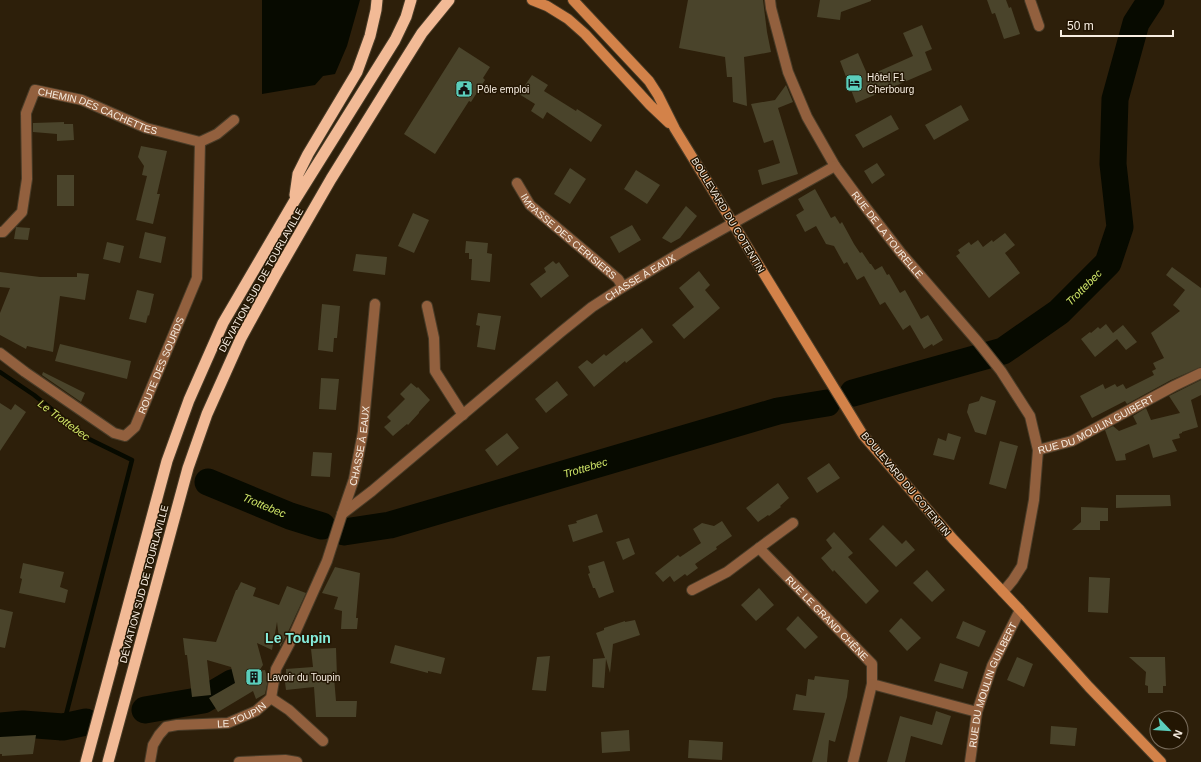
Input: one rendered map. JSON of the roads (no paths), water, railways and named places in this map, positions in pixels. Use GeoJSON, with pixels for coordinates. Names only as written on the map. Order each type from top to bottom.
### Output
{"type":"FeatureCollection","features":[{"type":"Feature","properties":{"kind":"highway"},"geometry":{"type":"LineString","coordinates":[[295,200],[298,174],[308,154],[357,72],[370,36],[377,0]]}},
{"type":"Feature","properties":{"kind":"highway","name":"DÉVIATION SUD DE TOURLAVILLE"},"geometry":{"type":"LineString","coordinates":[[86,762],[167,461],[189,400],[223,323],[295,200],[395,40],[406,17],[410,0]]}},
{"type":"Feature","properties":{"kind":"highway","name":"DÉVIATION SUD DE TOURLAVILLE"},"geometry":{"type":"LineString","coordinates":[[108,762],[188,468],[207,414],[241,338],[331,179],[422,33],[449,0]]}},
{"type":"Feature","properties":{"kind":"main road","name":"BOULEVARD DU COTENTIN"},"geometry":{"type":"LineString","coordinates":[[532,0],[547,6],[568,19],[675,129]]}},
{"type":"Feature","properties":{"kind":"main road","name":"BOULEVARD DU COTENTIN"},"geometry":{"type":"LineString","coordinates":[[573,0],[649,81],[658,95],[675,129],[863,435],[952,539],[1020,610],[1089,687],[1161,762]]}},
{"type":"Feature","properties":{"kind":"street","name":"RUE DE LA TOURELLE"},"geometry":{"type":"LineString","coordinates":[[770,0],[788,72],[807,117],[835,166],[901,253],[1001,371],[1030,416],[1038,450]]}},
{"type":"Feature","properties":{"kind":"street"},"geometry":{"type":"LineString","coordinates":[[1030,0],[1039,26]]}},
{"type":"Feature","properties":{"kind":"street","name":"CHEMIN DES CACHETTES"},"geometry":{"type":"LineString","coordinates":[[0,232],[3,232],[22,212],[27,179],[26,112],[35,90],[82,100],[146,128],[200,142]]}},
{"type":"Feature","properties":{"kind":"street"},"geometry":{"type":"LineString","coordinates":[[200,142],[217,134],[234,120]]}},
{"type":"Feature","properties":{"kind":"street","name":"ROUTE DES SOURDS"},"geometry":{"type":"LineString","coordinates":[[0,353],[114,433],[125,436],[135,427],[197,278],[200,142]]}},
{"type":"Feature","properties":{"kind":"street","name":"CHASSE À EAUX"},"geometry":{"type":"LineString","coordinates":[[340,519],[592,307],[623,286],[835,166]]}},
{"type":"Feature","properties":{"kind":"street","name":"IMPASSE DES CERISIERS"},"geometry":{"type":"LineString","coordinates":[[517,183],[530,205],[618,279],[623,286]]}},
{"type":"Feature","properties":{"kind":"street","name":"CHASSE À EAUX"},"geometry":{"type":"LineString","coordinates":[[336,534],[354,479],[363,432],[375,304]]}},
{"type":"Feature","properties":{"kind":"street"},"geometry":{"type":"LineString","coordinates":[[427,306],[434,338],[435,371],[463,415]]}},
{"type":"Feature","properties":{"kind":"street","name":"RUE DU MOULIN GUIBERT"},"geometry":{"type":"LineString","coordinates":[[1003,592],[1022,566],[1034,500],[1038,450],[1072,441],[1201,373]]}},
{"type":"Feature","properties":{"kind":"street"},"geometry":{"type":"LineString","coordinates":[[692,590],[727,572],[793,523]]}},
{"type":"Feature","properties":{"kind":"street","name":"LE TOUPIN"},"geometry":{"type":"LineString","coordinates":[[150,762],[153,746],[159,735],[166,727],[177,725],[228,723],[256,711],[271,698],[276,669],[294,635],[328,561],[336,534]]}},
{"type":"Feature","properties":{"kind":"street","name":"RUE LE GRAND CHÊNE"},"geometry":{"type":"LineString","coordinates":[[758,548],[872,664],[872,684],[853,762]]}},
{"type":"Feature","properties":{"kind":"street","name":"RUE DU MOULIN GUILBERT"},"geometry":{"type":"LineString","coordinates":[[970,762],[977,712],[992,666],[1020,610]]}},
{"type":"Feature","properties":{"kind":"street"},"geometry":{"type":"LineString","coordinates":[[872,684],[977,712]]}},
{"type":"Feature","properties":{"kind":"street"},"geometry":{"type":"LineString","coordinates":[[271,698],[290,710],[323,741]]}},
{"type":"Feature","properties":{"kind":"street"},"geometry":{"type":"LineString","coordinates":[[239,762],[285,760],[297,762]]}},
{"type":"Feature","properties":{"kind":"waterway","name":"Trottebec"},"geometry":{"type":"LineString","coordinates":[[853,393],[1003,351],[1059,312],[1108,263],[1120,227],[1113,164],[1115,99],[1136,23],[1151,0]]}},
{"type":"Feature","properties":{"kind":"waterway","name":"Le Trottebec"},"geometry":{"type":"LineString","coordinates":[[0,372],[34,395],[89,439],[132,460],[60,738]]}},
{"type":"Feature","properties":{"kind":"waterway","name":"Trottebec"},"geometry":{"type":"LineString","coordinates":[[344,532],[390,525],[778,411],[827,403]]}},
{"type":"Feature","properties":{"kind":"waterway","name":"Trottebec"},"geometry":{"type":"LineString","coordinates":[[208,482],[290,516],[322,526]]}},
{"type":"Feature","properties":{"kind":"waterway"},"geometry":{"type":"LineString","coordinates":[[145,710],[203,700],[232,683],[239,681]]}},
{"type":"Feature","properties":{"kind":"waterway"},"geometry":{"type":"LineString","coordinates":[[0,726],[23,724],[63,727],[86,722]]}},
{"type":"Feature","properties":{"kind":"place","name":"Hôtel F1 Cherbourg"},"geometry":{"type":"Point","coordinates":[854,83]}},
{"type":"Feature","properties":{"kind":"place","name":"Pôle emploi"},"geometry":{"type":"Point","coordinates":[464,89]}},
{"type":"Feature","properties":{"kind":"place","name":"Lavoir du Toupin"},"geometry":{"type":"Point","coordinates":[254,677]}},
{"type":"Feature","properties":{"kind":"district","name":"Le Toupin"},"geometry":{"type":"Point","coordinates":[298,638]}}]}
